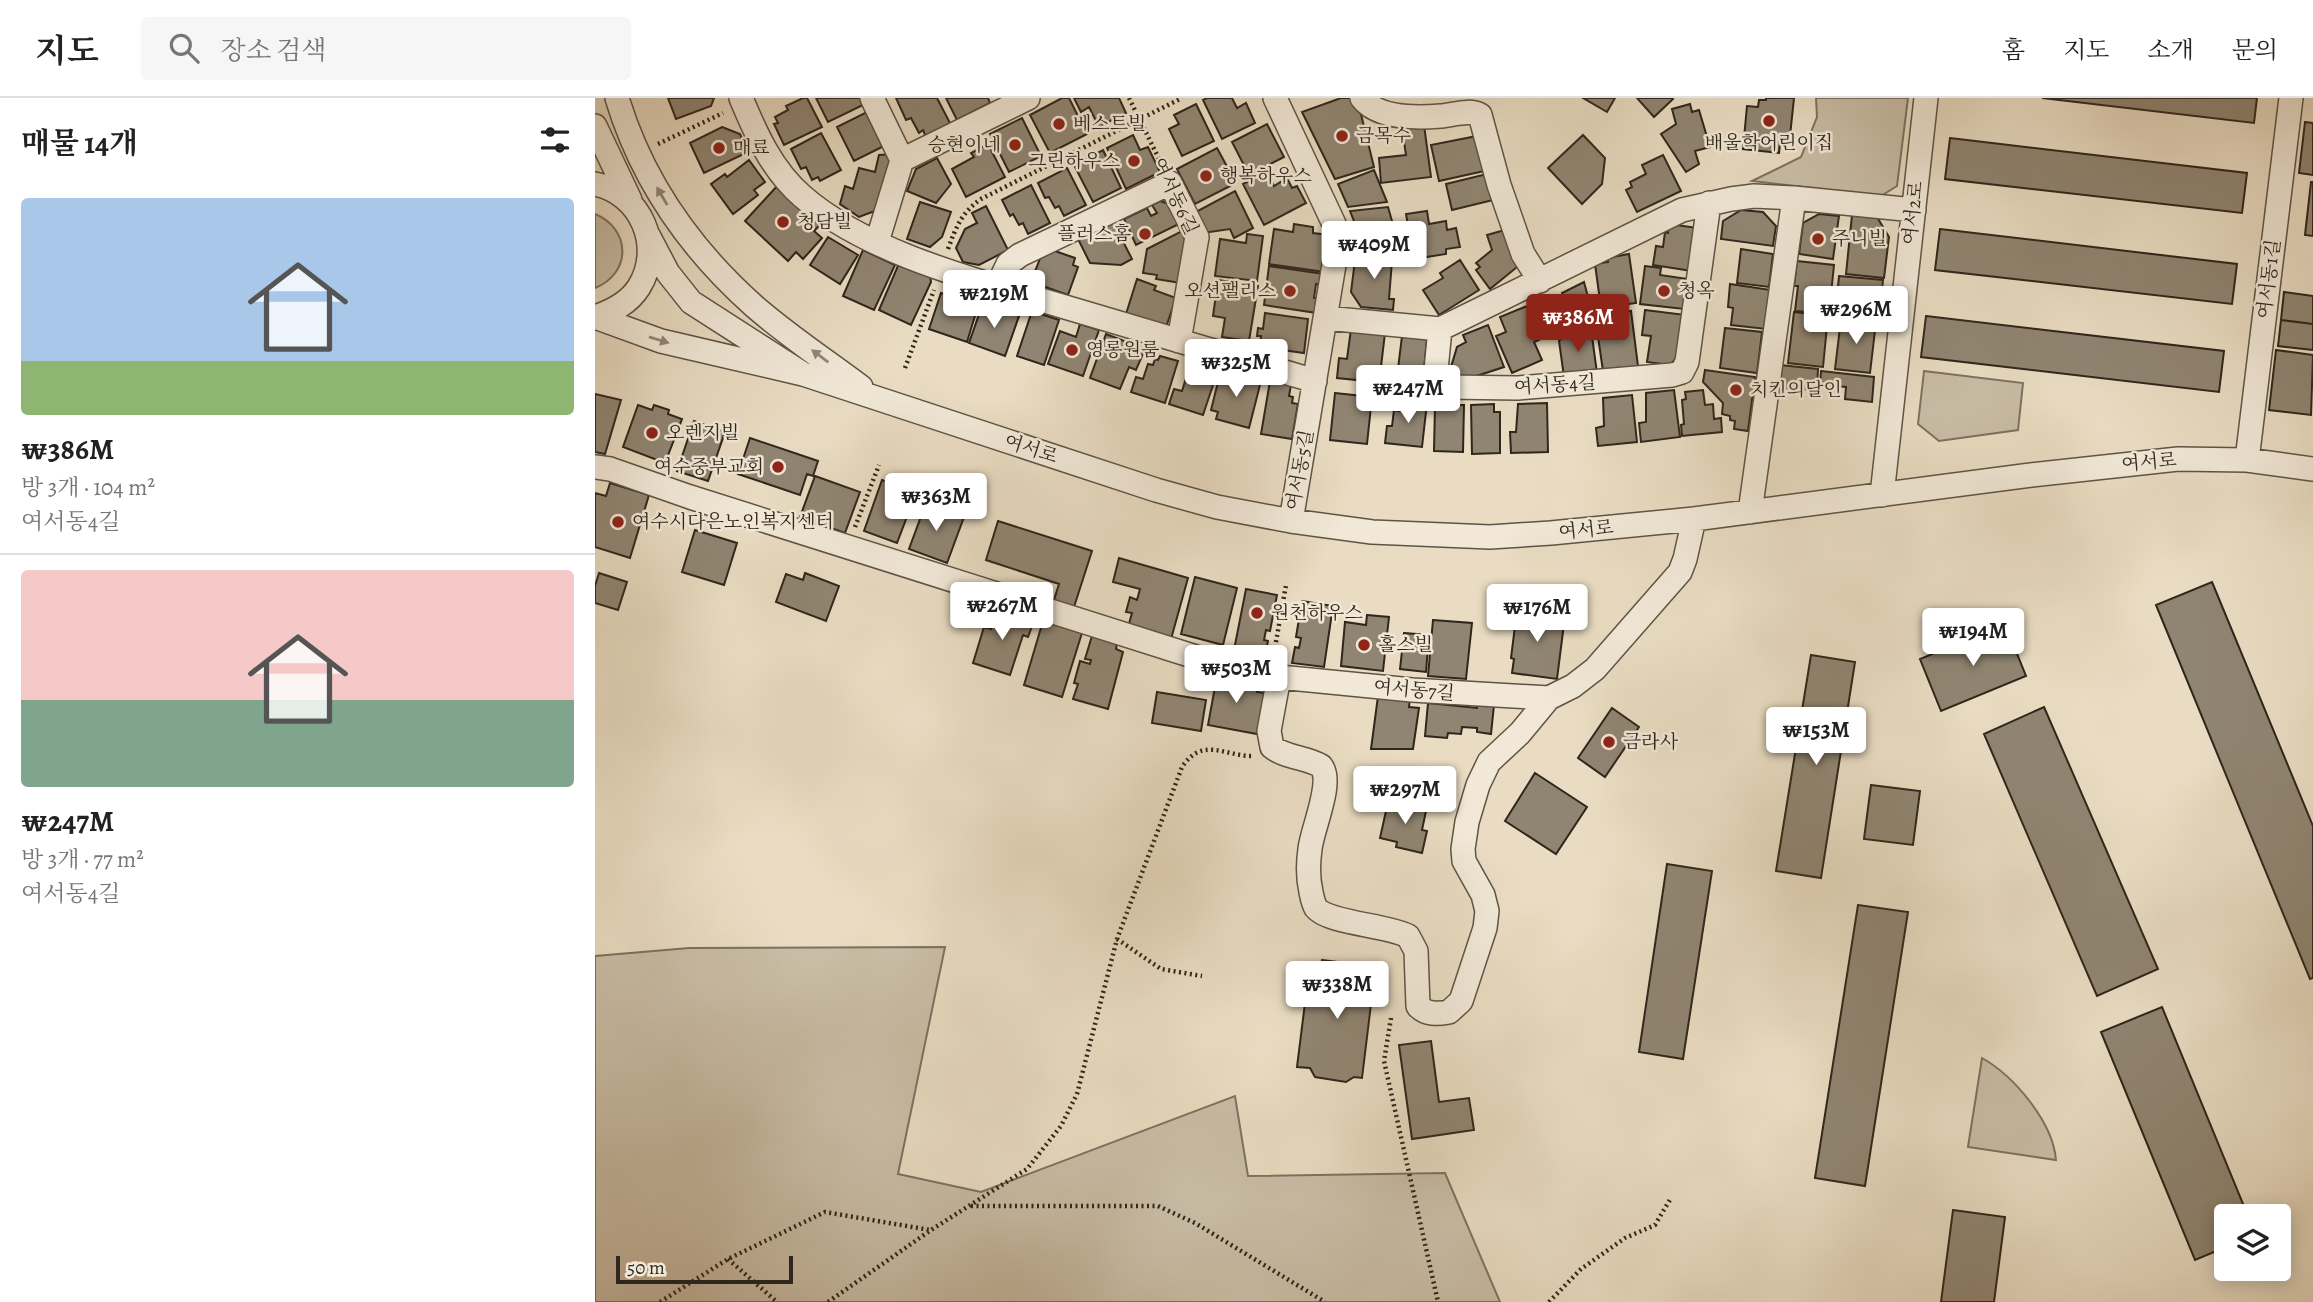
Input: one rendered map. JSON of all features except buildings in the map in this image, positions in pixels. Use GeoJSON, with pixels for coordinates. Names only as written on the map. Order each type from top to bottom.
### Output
{"type":"FeatureCollection","features":[{"type":"Feature","properties":{"kind":"street","name":"여서로"},"geometry":{"type":"LineString","coordinates":[[617,98],[629,131],[658,189],[680,228],[694,245],[756,308],[874,398]]}},
{"type":"Feature","properties":{"kind":"street"},"geometry":{"type":"LineString","coordinates":[[872,98],[902,160],[877,242]]}},
{"type":"Feature","properties":{"kind":"street","name":"여서동5길"},"geometry":{"type":"LineString","coordinates":[[1275,98],[1337,235],[1338,246],[1291,521]]}},
{"type":"Feature","properties":{"kind":"street"},"geometry":{"type":"LineString","coordinates":[[1362,98],[1371,108],[1392,114],[1480,115],[1499,185],[1523,254],[1540,281]]}},
{"type":"Feature","properties":{"kind":"street","name":"여서2로"},"geometry":{"type":"LineString","coordinates":[[1882,495],[1926,98]]}},
{"type":"Feature","properties":{"kind":"street","name":"여서동1길"},"geometry":{"type":"LineString","coordinates":[[2247,460],[2291,98]]}},
{"type":"Feature","properties":{"kind":"street"},"geometry":{"type":"LineString","coordinates":[[746,100],[771,160],[800,194],[831,219],[877,242],[941,269],[997,287],[1315,381]]}},
{"type":"Feature","properties":{"kind":"street"},"geometry":{"type":"LineString","coordinates":[[902,160],[1018,100]]}},
{"type":"Feature","properties":{"kind":"street"},"geometry":{"type":"LineString","coordinates":[[595,126],[631,203]]}},
{"type":"Feature","properties":{"kind":"street"},"geometry":{"type":"LineString","coordinates":[[997,287],[1008,264],[1020,255],[1170,183]]}},
{"type":"Feature","properties":{"kind":"street","name":"여서동6길"},"geometry":{"type":"LineString","coordinates":[[1170,183],[1197,237],[1179,341]]}},
{"type":"Feature","properties":{"kind":"street"},"geometry":{"type":"LineString","coordinates":[[595,184],[618,193],[631,203]]}},
{"type":"Feature","properties":{"kind":"street"},"geometry":{"type":"LineString","coordinates":[[1326,318],[1440,330],[1658,221],[1682,210],[1709,203],[1754,196],[1914,210]]}},
{"type":"Feature","properties":{"kind":"street"},"geometry":{"type":"LineString","coordinates":[[1750,512],[1794,198]]}},
{"type":"Feature","properties":{"kind":"street","name":"여서로"},"geometry":{"type":"LineString","coordinates":[[631,203],[642,218],[648,235],[669,273],[691,302],[803,374]]}},
{"type":"Feature","properties":{"kind":"street","name":"여서동4길"},"geometry":{"type":"LineString","coordinates":[[1440,330],[1435,380],[1437,384],[1445,387],[1518,388],[1682,372],[1687,362],[1709,203]]}},
{"type":"Feature","properties":{"kind":"street"},"geometry":{"type":"LineString","coordinates":[[595,317],[613,311],[627,301],[639,287],[647,271],[650,253],[648,235]]}},
{"type":"Feature","properties":{"kind":"street","name":"여서로"},"geometry":{"type":"LineString","coordinates":[[595,317],[673,344],[803,374],[1217,507],[1372,532],[1490,537],[1694,519],[2031,475],[2178,459],[2247,460],[2313,469]]}},
{"type":"Feature","properties":{"kind":"street","name":"여서동7길"},"geometry":{"type":"LineString","coordinates":[[595,467],[610,469],[690,498],[1202,659],[1275,676],[1412,690],[1549,698]]}},
{"type":"Feature","properties":{"kind":"street"},"geometry":{"type":"LineString","coordinates":[[1275,676],[1269,732],[1272,747],[1282,753],[1315,762],[1325,770],[1325,786],[1309,851],[1310,885],[1316,908],[1327,916],[1408,936],[1416,951],[1418,1006],[1434,1014],[1449,1012],[1461,1001],[1485,928],[1487,911],[1483,895],[1464,861],[1463,849],[1467,822],[1478,785],[1489,762],[1520,733],[1549,698],[1573,686],[1595,669],[1671,583],[1680,572],[1685,559],[1694,519]]}},
{"type":"Feature","properties":{"kind":"path","name":"여서동6길"},"geometry":{"type":"LineString","coordinates":[[1129,98],[1170,183]]}},
{"type":"Feature","properties":{"kind":"path"},"geometry":{"type":"LineString","coordinates":[[957,225],[964,212],[981,199],[1182,98]]}},
{"type":"Feature","properties":{"kind":"path"},"geometry":{"type":"LineString","coordinates":[[652,147],[746,100]]}},
{"type":"Feature","properties":{"kind":"path"},"geometry":{"type":"LineString","coordinates":[[905,368],[941,269]]}},
{"type":"Feature","properties":{"kind":"path"},"geometry":{"type":"LineString","coordinates":[[848,548],[879,465]]}},
{"type":"Feature","properties":{"kind":"path"},"geometry":{"type":"LineString","coordinates":[[1275,676],[1286,585]]}},
{"type":"Feature","properties":{"kind":"path"},"geometry":{"type":"LineString","coordinates":[[828,1302],[931,1230],[1027,1169],[1041,1155],[1071,1108],[1117,939],[1173,786],[1187,759],[1196,752],[1207,749],[1251,757],[1272,747]]}},
{"type":"Feature","properties":{"kind":"path"},"geometry":{"type":"LineString","coordinates":[[1117,939],[1161,969],[1202,976]]}},
{"type":"Feature","properties":{"kind":"path"},"geometry":{"type":"LineString","coordinates":[[1391,1018],[1384,1061],[1438,1302]]}},
{"type":"Feature","properties":{"kind":"path"},"geometry":{"type":"LineString","coordinates":[[1549,1302],[1581,1269],[1625,1238],[1655,1225],[1671,1198]]}},
{"type":"Feature","properties":{"kind":"path"},"geometry":{"type":"LineString","coordinates":[[970,1206],[1158,1206],[1195,1223],[1325,1302]]}},
{"type":"Feature","properties":{"kind":"path"},"geometry":{"type":"LineString","coordinates":[[660,1302],[728,1259],[825,1212],[931,1230]]}},
{"type":"Feature","properties":{"kind":"path"},"geometry":{"type":"LineString","coordinates":[[728,1259],[777,1302]]}},
{"type":"Feature","properties":{"kind":"shaded area"},"geometry":{"type":"Polygon","coordinates":[[[1816,98],[1908,98],[1897,186],[1881,196],[1752,181],[1801,157],[1817,117],[1816,98]]]}},
{"type":"Feature","properties":{"kind":"shaded area"},"geometry":{"type":"Polygon","coordinates":[[[595,214],[615,230],[621,240],[622,251],[616,272],[595,288],[595,214]]]}},
{"type":"Feature","properties":{"kind":"shaded area"},"geometry":{"type":"Polygon","coordinates":[[[1924,371],[2023,383],[2018,430],[1939,441],[1918,424],[1924,371]]]}},
{"type":"Feature","properties":{"kind":"shaded area"},"geometry":{"type":"Polygon","coordinates":[[[945,947],[898,1174],[981,1192],[1235,1096],[1248,1176],[1445,1173],[1500,1302],[595,1302],[595,956],[689,948],[945,947]]]}},
{"type":"Feature","properties":{"kind":"shaded area"},"geometry":{"type":"Polygon","coordinates":[[[1982,1058],[2007,1076],[2030,1102],[2048,1131],[2056,1160],[1968,1147],[1982,1058]]]}},
{"type":"Feature","properties":{"kind":"place","name":"배울학어린이집"},"geometry":{"type":"Point","coordinates":[1769,121]}},
{"type":"Feature","properties":{"kind":"place","name":"베스트빌"},"geometry":{"type":"Point","coordinates":[1059,124]}},
{"type":"Feature","properties":{"kind":"place","name":"금목수"},"geometry":{"type":"Point","coordinates":[1342,136]}},
{"type":"Feature","properties":{"kind":"place","name":"승현이네"},"geometry":{"type":"Point","coordinates":[1015,145]}},
{"type":"Feature","properties":{"kind":"place","name":"매료"},"geometry":{"type":"Point","coordinates":[719,148]}},
{"type":"Feature","properties":{"kind":"place","name":"그린하우스"},"geometry":{"type":"Point","coordinates":[1134,161]}},
{"type":"Feature","properties":{"kind":"place","name":"행복하우스"},"geometry":{"type":"Point","coordinates":[1206,176]}},
{"type":"Feature","properties":{"kind":"place","name":"청담빌"},"geometry":{"type":"Point","coordinates":[783,222]}},
{"type":"Feature","properties":{"kind":"place","name":"플러스홈"},"geometry":{"type":"Point","coordinates":[1145,234]}},
{"type":"Feature","properties":{"kind":"place","name":"주니빌"},"geometry":{"type":"Point","coordinates":[1818,239]}},
{"type":"Feature","properties":{"kind":"place","name":"오션팰리스"},"geometry":{"type":"Point","coordinates":[1290,291]}},
{"type":"Feature","properties":{"kind":"place","name":"청옥"},"geometry":{"type":"Point","coordinates":[1664,291]}},
{"type":"Feature","properties":{"kind":"place","name":"영롱원룸"},"geometry":{"type":"Point","coordinates":[1072,350]}},
{"type":"Feature","properties":{"kind":"place","name":"치킨의달인"},"geometry":{"type":"Point","coordinates":[1736,390]}},
{"type":"Feature","properties":{"kind":"place","name":"오렌지빌"},"geometry":{"type":"Point","coordinates":[652,433]}},
{"type":"Feature","properties":{"kind":"place","name":"여수중부교회"},"geometry":{"type":"Point","coordinates":[778,467]}},
{"type":"Feature","properties":{"kind":"place","name":"여수시다은노인복지센터"},"geometry":{"type":"Point","coordinates":[618,522]}},
{"type":"Feature","properties":{"kind":"place","name":"원천하우스"},"geometry":{"type":"Point","coordinates":[1257,613]}},
{"type":"Feature","properties":{"kind":"place","name":"홀스빌"},"geometry":{"type":"Point","coordinates":[1364,645]}},
{"type":"Feature","properties":{"kind":"place","name":"금라사"},"geometry":{"type":"Point","coordinates":[1609,742]}}]}
